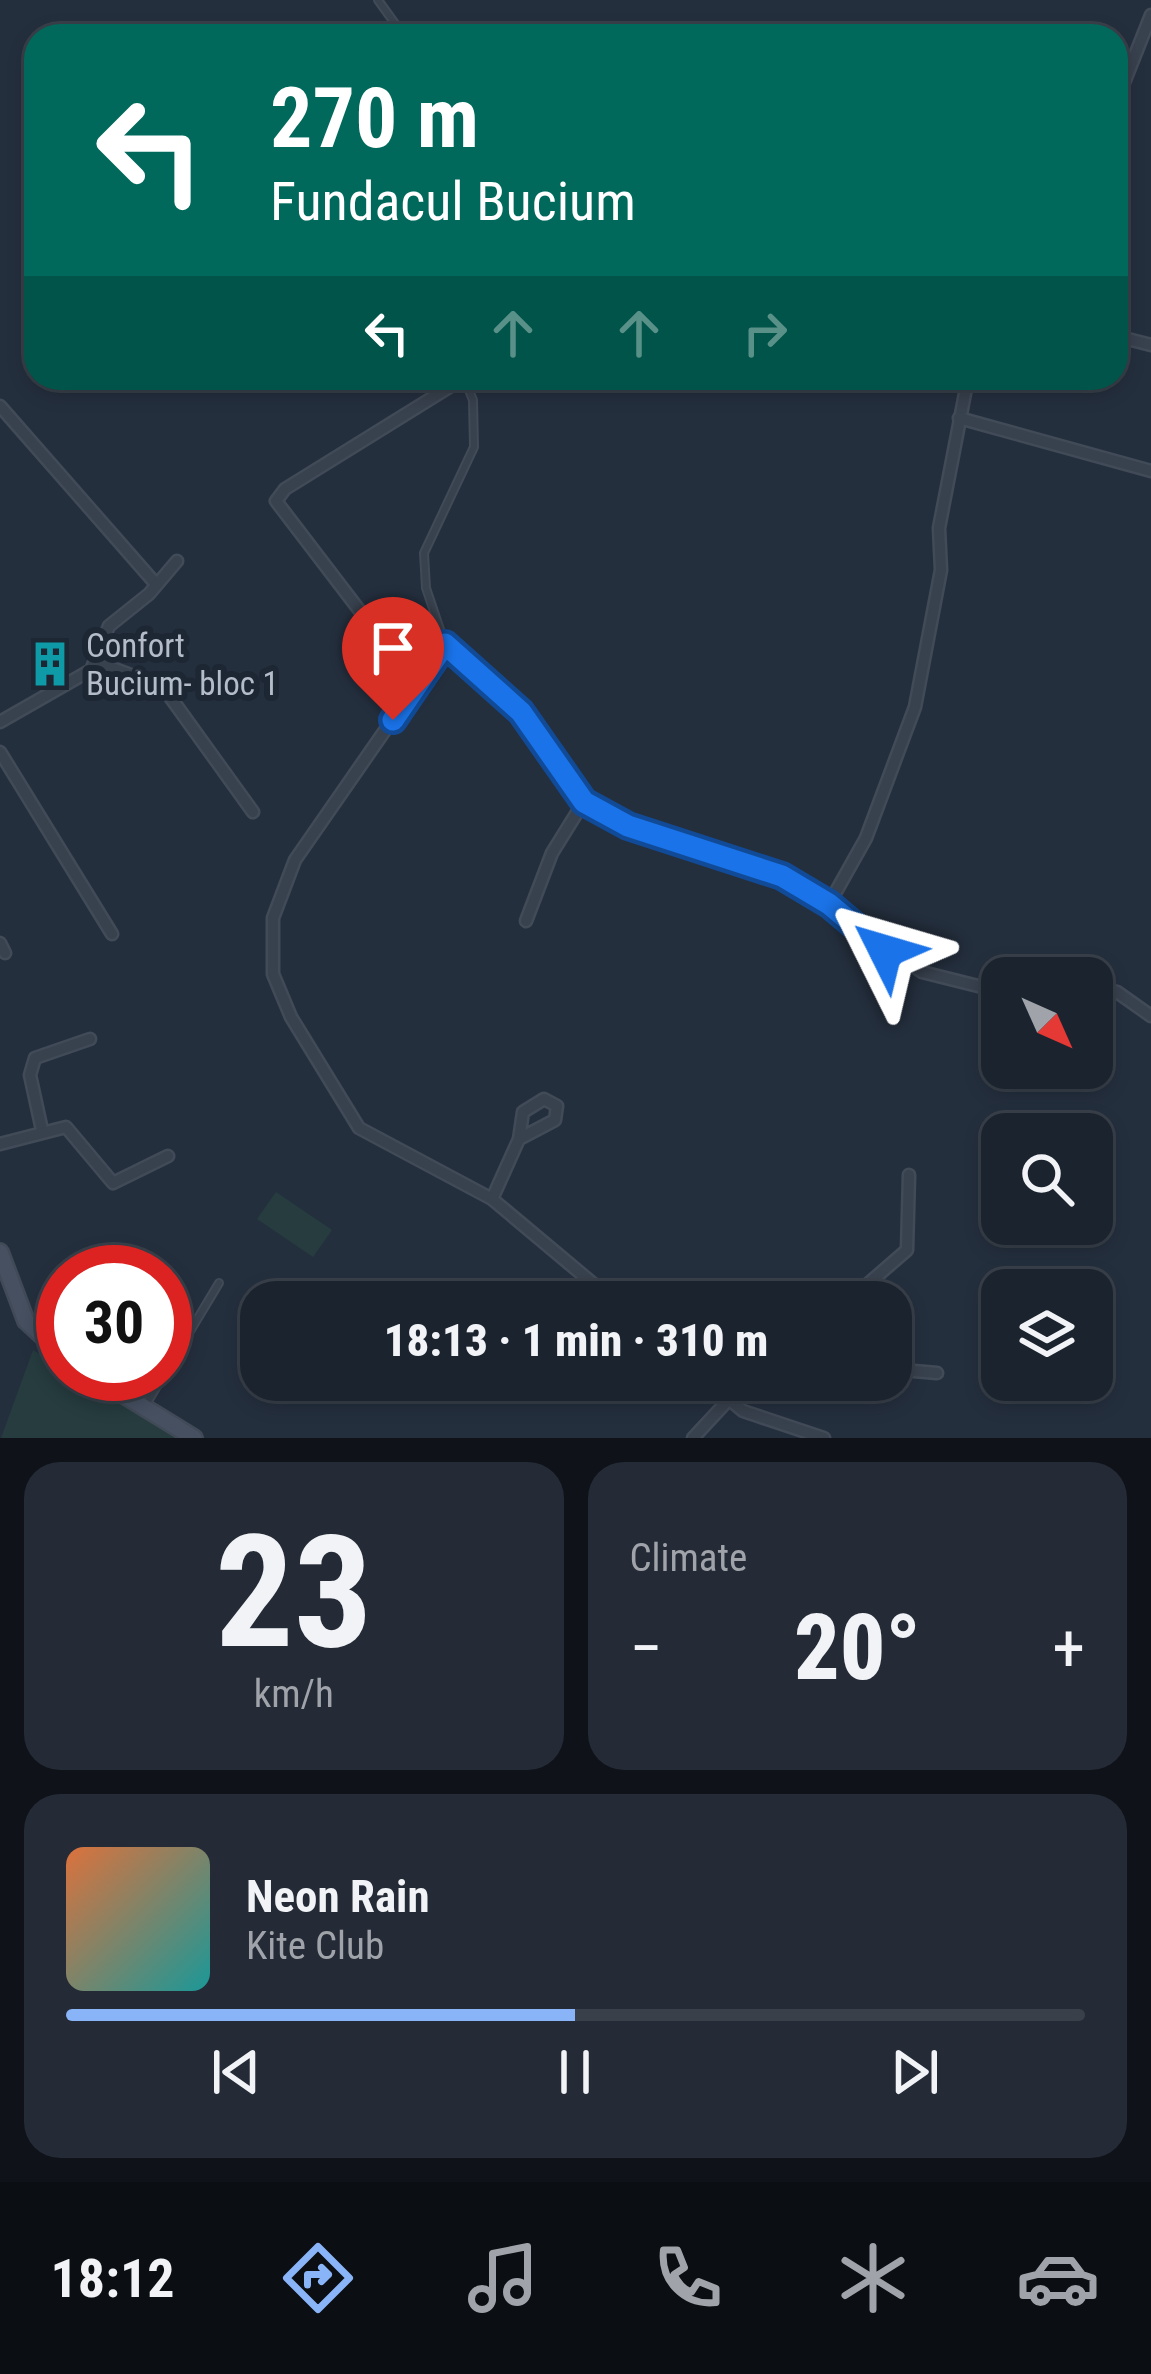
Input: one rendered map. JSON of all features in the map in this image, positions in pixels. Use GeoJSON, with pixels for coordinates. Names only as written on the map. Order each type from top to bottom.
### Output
{"type":"FeatureCollection","features":[{"type":"Feature","properties":{"kind":"main road"},"geometry":{"type":"LineString","coordinates":[[0,1252],[26,1321],[36,1330]]}},
{"type":"Feature","properties":{"kind":"main road"},"geometry":{"type":"LineString","coordinates":[[134,1401],[194,1438]]}},
{"type":"Feature","properties":{"kind":"street"},"geometry":{"type":"LineString","coordinates":[[1128,73],[1151,15]]}},
{"type":"Feature","properties":{"kind":"street"},"geometry":{"type":"LineString","coordinates":[[418,687],[276,501],[285,489],[445,390]]}},
{"type":"Feature","properties":{"kind":"street"},"geometry":{"type":"LineString","coordinates":[[829,904],[866,838],[915,707],[941,570],[939,528],[965,390]]}},
{"type":"Feature","properties":{"kind":"street"},"geometry":{"type":"LineString","coordinates":[[0,406],[155,583]]}},
{"type":"Feature","properties":{"kind":"street"},"geometry":{"type":"LineString","coordinates":[[959,418],[1151,471]]}},
{"type":"Feature","properties":{"kind":"street"},"geometry":{"type":"LineString","coordinates":[[0,722],[76,681],[96,662],[109,626],[177,561]]}},
{"type":"Feature","properties":{"kind":"street"},"geometry":{"type":"LineString","coordinates":[[590,1281],[492,1199],[358,1128],[291,1017],[274,974],[273,918],[295,860],[318,820],[445,644],[521,712],[584,802],[628,826],[782,876],[829,904],[885,951],[922,972],[981,987]]}},
{"type":"Feature","properties":{"kind":"street"},"geometry":{"type":"LineString","coordinates":[[96,662],[163,687],[254,812]]}},
{"type":"Feature","properties":{"kind":"street"},"geometry":{"type":"LineString","coordinates":[[0,752],[112,934]]}},
{"type":"Feature","properties":{"kind":"street"},"geometry":{"type":"LineString","coordinates":[[526,921],[552,853],[584,802]]}},
{"type":"Feature","properties":{"kind":"street"},"geometry":{"type":"LineString","coordinates":[[1113,991],[1151,1016]]}},
{"type":"Feature","properties":{"kind":"street"},"geometry":{"type":"LineString","coordinates":[[42,1130],[30,1075],[35,1058],[90,1039]]}},
{"type":"Feature","properties":{"kind":"street"},"geometry":{"type":"LineString","coordinates":[[0,1144],[42,1130],[73,1132],[112,1184],[168,1156]]}},
{"type":"Feature","properties":{"kind":"street"},"geometry":{"type":"LineString","coordinates":[[492,1199],[519,1139]]}},
{"type":"Feature","properties":{"kind":"street"},"geometry":{"type":"LineString","coordinates":[[871,1281],[907,1250],[909,1175]]}},
{"type":"Feature","properties":{"kind":"street"},"geometry":{"type":"LineString","coordinates":[[912,1371],[937,1373]]}},
{"type":"Feature","properties":{"kind":"street"},"geometry":{"type":"LineString","coordinates":[[693,1438],[705,1420],[731,1402],[771,1423],[824,1438]]}},
{"type":"Feature","properties":{"kind":"lane"},"geometry":{"type":"LineString","coordinates":[[445,644],[426,588],[424,553],[474,447],[471,390]]}},
{"type":"Feature","properties":{"kind":"lane"},"geometry":{"type":"LineString","coordinates":[[144,1407],[219,1283]]}},
{"type":"Feature","properties":{"kind":"green space"},"geometry":{"type":"Polygon","coordinates":[[[276,1192],[332,1230],[313,1257],[257,1219],[276,1192]]]}},
{"type":"Feature","properties":{"kind":"green space"},"geometry":{"type":"Polygon","coordinates":[[[33,1350],[36,1401],[117,1401],[175,1438],[1,1438],[33,1350]]]}},
{"type":"Feature","properties":{"kind":"place","name":"Confort Bucium- bloc 1"},"geometry":{"type":"Point","coordinates":[50,664]}},
{"type":"Feature","properties":{"kind":"route"},"geometry":{"type":"LineString","coordinates":[[393,720],[445,644],[482,671],[521,712],[551,762],[584,802],[628,826],[782,876],[829,904],[885,951]]}}]}
